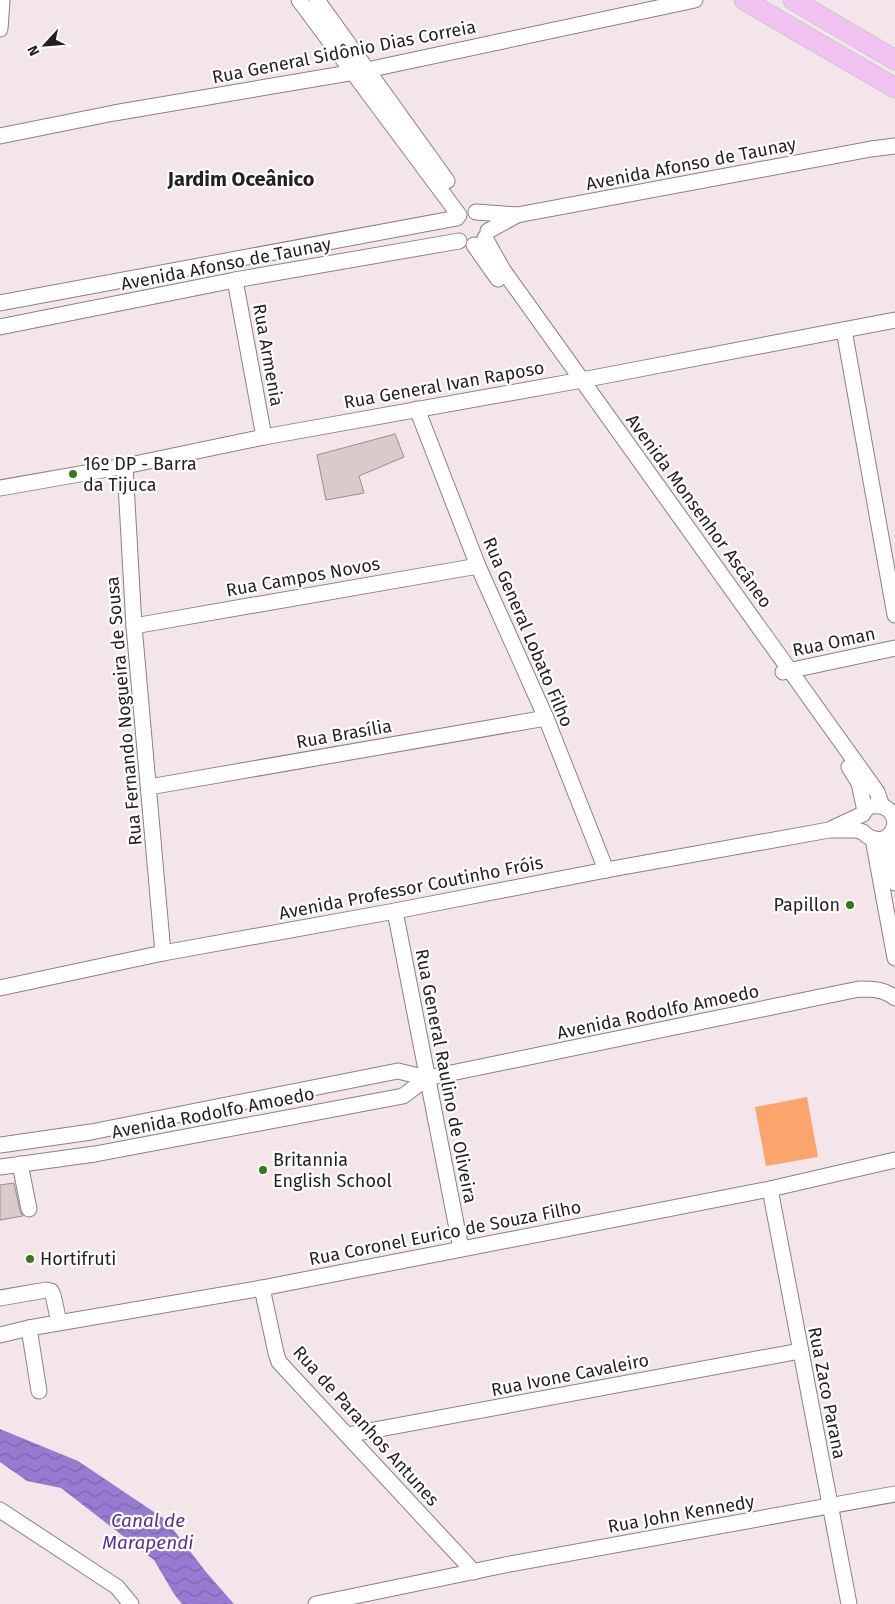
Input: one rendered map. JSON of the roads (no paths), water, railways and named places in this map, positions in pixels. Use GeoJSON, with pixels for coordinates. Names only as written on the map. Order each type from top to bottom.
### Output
{"type":"FeatureCollection","features":[{"type":"Feature","properties":{"kind":"main road"},"geometry":{"type":"LineString","coordinates":[[744,0],[892,87]]}},
{"type":"Feature","properties":{"kind":"main road"},"geometry":{"type":"LineString","coordinates":[[797,1],[895,60]]}},
{"type":"Feature","properties":{"kind":"street"},"geometry":{"type":"LineString","coordinates":[[0,29],[2,0]]}},
{"type":"Feature","properties":{"kind":"street"},"geometry":{"type":"LineString","coordinates":[[299,0],[360,71],[465,214],[486,219],[482,238],[469,246],[459,241],[453,230],[465,214]]}},
{"type":"Feature","properties":{"kind":"street"},"geometry":{"type":"LineString","coordinates":[[317,0],[360,71]]}},
{"type":"Feature","properties":{"kind":"street","name":"Rua General Sidônio Dias Correia"},"geometry":{"type":"LineString","coordinates":[[0,136],[114,113],[360,71],[695,0]]}},
{"type":"Feature","properties":{"kind":"street","name":"Avenida Afonso de Taunay"},"geometry":{"type":"LineString","coordinates":[[871,149],[895,136]]}},
{"type":"Feature","properties":{"kind":"street","name":"Avenida Afonso de Taunay"},"geometry":{"type":"LineString","coordinates":[[0,303],[465,214],[517,215],[895,146]]}},
{"type":"Feature","properties":{"kind":"street","name":"Avenida Afonso de Taunay"},"geometry":{"type":"LineString","coordinates":[[482,238],[517,215]]}},
{"type":"Feature","properties":{"kind":"street","name":"Avenida Monsenhor Ascâneo"},"geometry":{"type":"LineString","coordinates":[[482,238],[577,381],[892,815]]}},
{"type":"Feature","properties":{"kind":"street","name":"Avenida Afonso de Taunay"},"geometry":{"type":"LineString","coordinates":[[0,327],[235,280],[459,241]]}},
{"type":"Feature","properties":{"kind":"street","name":"Rua Armenia"},"geometry":{"type":"LineString","coordinates":[[235,280],[264,436]]}},
{"type":"Feature","properties":{"kind":"street","name":"Rua General Ivan Raposo"},"geometry":{"type":"LineString","coordinates":[[0,488],[125,466],[264,436],[577,381],[895,320]]}},
{"type":"Feature","properties":{"kind":"street"},"geometry":{"type":"LineString","coordinates":[[844,330],[895,615]]}},
{"type":"Feature","properties":{"kind":"street","name":"Rua General Lobato Filho"},"geometry":{"type":"LineString","coordinates":[[417,409],[478,566],[546,718],[606,870]]}},
{"type":"Feature","properties":{"kind":"street","name":"Rua Fernando Nogueira de Sousa"},"geometry":{"type":"LineString","coordinates":[[125,466],[134,626],[163,953]]}},
{"type":"Feature","properties":{"kind":"street","name":"Rua Campos Novos"},"geometry":{"type":"LineString","coordinates":[[134,626],[478,566]]}},
{"type":"Feature","properties":{"kind":"street","name":"Rua Oman"},"geometry":{"type":"LineString","coordinates":[[786,671],[895,648]]}},
{"type":"Feature","properties":{"kind":"street","name":"Avenida Monsenhor Ascâneo"},"geometry":{"type":"LineString","coordinates":[[786,671],[859,783],[864,813]]}},
{"type":"Feature","properties":{"kind":"street","name":"Rua Brasília"},"geometry":{"type":"LineString","coordinates":[[149,787],[546,718]]}},
{"type":"Feature","properties":{"kind":"street"},"geometry":{"type":"LineString","coordinates":[[874,836],[894,829],[892,815],[873,806],[864,813],[861,823],[874,836],[895,883]]}},
{"type":"Feature","properties":{"kind":"street","name":"Avenida Professor Coutinho Fróis"},"geometry":{"type":"LineString","coordinates":[[0,988],[163,953],[830,830],[864,813]]}},
{"type":"Feature","properties":{"kind":"street","name":"Avenida Professor Coutinho Fróis"},"geometry":{"type":"LineString","coordinates":[[830,830],[874,836]]}},
{"type":"Feature","properties":{"kind":"street"},"geometry":{"type":"LineString","coordinates":[[874,836],[895,958]]}},
{"type":"Feature","properties":{"kind":"street","name":"Rua General Raulino de Oliveira"},"geometry":{"type":"LineString","coordinates":[[395,911],[461,1249]]}},
{"type":"Feature","properties":{"kind":"street","name":"Avenida Rodolfo Amoedo"},"geometry":{"type":"LineString","coordinates":[[0,1145],[91,1132],[398,1071],[427,1078],[859,989],[874,989],[888,992],[895,998]]}},
{"type":"Feature","properties":{"kind":"street","name":"Avenida Rodolfo Amoedo"},"geometry":{"type":"LineString","coordinates":[[0,1167],[95,1154],[403,1096],[427,1078]]}},
{"type":"Feature","properties":{"kind":"street"},"geometry":{"type":"LineString","coordinates":[[91,1132],[95,1154]]}},
{"type":"Feature","properties":{"kind":"street","name":"Rua Coronel Eurico de Souza Filho"},"geometry":{"type":"LineString","coordinates":[[0,1335],[59,1322],[262,1288],[770,1189],[895,1160]]}},
{"type":"Feature","properties":{"kind":"street"},"geometry":{"type":"LineString","coordinates":[[20,1164],[28,1210]]}},
{"type":"Feature","properties":{"kind":"street","name":"Rua Zaco Parana"},"geometry":{"type":"LineString","coordinates":[[770,1189],[849,1604]]}},
{"type":"Feature","properties":{"kind":"street","name":"Rua de Paranhos Antunes"},"geometry":{"type":"LineString","coordinates":[[262,1288],[279,1362],[474,1572]]}},
{"type":"Feature","properties":{"kind":"street"},"geometry":{"type":"LineString","coordinates":[[0,1298],[46,1290],[51,1291],[59,1322]]}},
{"type":"Feature","properties":{"kind":"street"},"geometry":{"type":"LineString","coordinates":[[29,1328],[39,1391]]}},
{"type":"Feature","properties":{"kind":"street","name":"Rua Ivone Cavaleiro"},"geometry":{"type":"LineString","coordinates":[[347,1435],[800,1351]]}},
{"type":"Feature","properties":{"kind":"street","name":"Rua John Kennedy"},"geometry":{"type":"LineString","coordinates":[[316,1604],[474,1572],[895,1494]]}},
{"type":"Feature","properties":{"kind":"street"},"geometry":{"type":"LineString","coordinates":[[0,1510],[117,1587],[131,1604]]}},
{"type":"Feature","properties":{"kind":"water","name":"Canal de Marapendi"},"geometry":{"type":"Polygon","coordinates":[[[0,1429],[78,1461],[166,1520],[206,1572],[234,1604],[182,1604],[154,1560],[61,1488],[27,1481],[0,1462],[0,1429]]]}},
{"type":"Feature","properties":{"kind":"place","name":"16º DP - Barra da Tijuca"},"geometry":{"type":"Point","coordinates":[73,474]}},
{"type":"Feature","properties":{"kind":"place","name":"Papillon"},"geometry":{"type":"Point","coordinates":[850,905]}},
{"type":"Feature","properties":{"kind":"place","name":"Britannia English School"},"geometry":{"type":"Point","coordinates":[263,1170]}},
{"type":"Feature","properties":{"kind":"place","name":"Hortifruti"},"geometry":{"type":"Point","coordinates":[30,1259]}},
{"type":"Feature","properties":{"kind":"district","name":"Jardim Oceânico"},"geometry":{"type":"Point","coordinates":[241,179]}}]}
